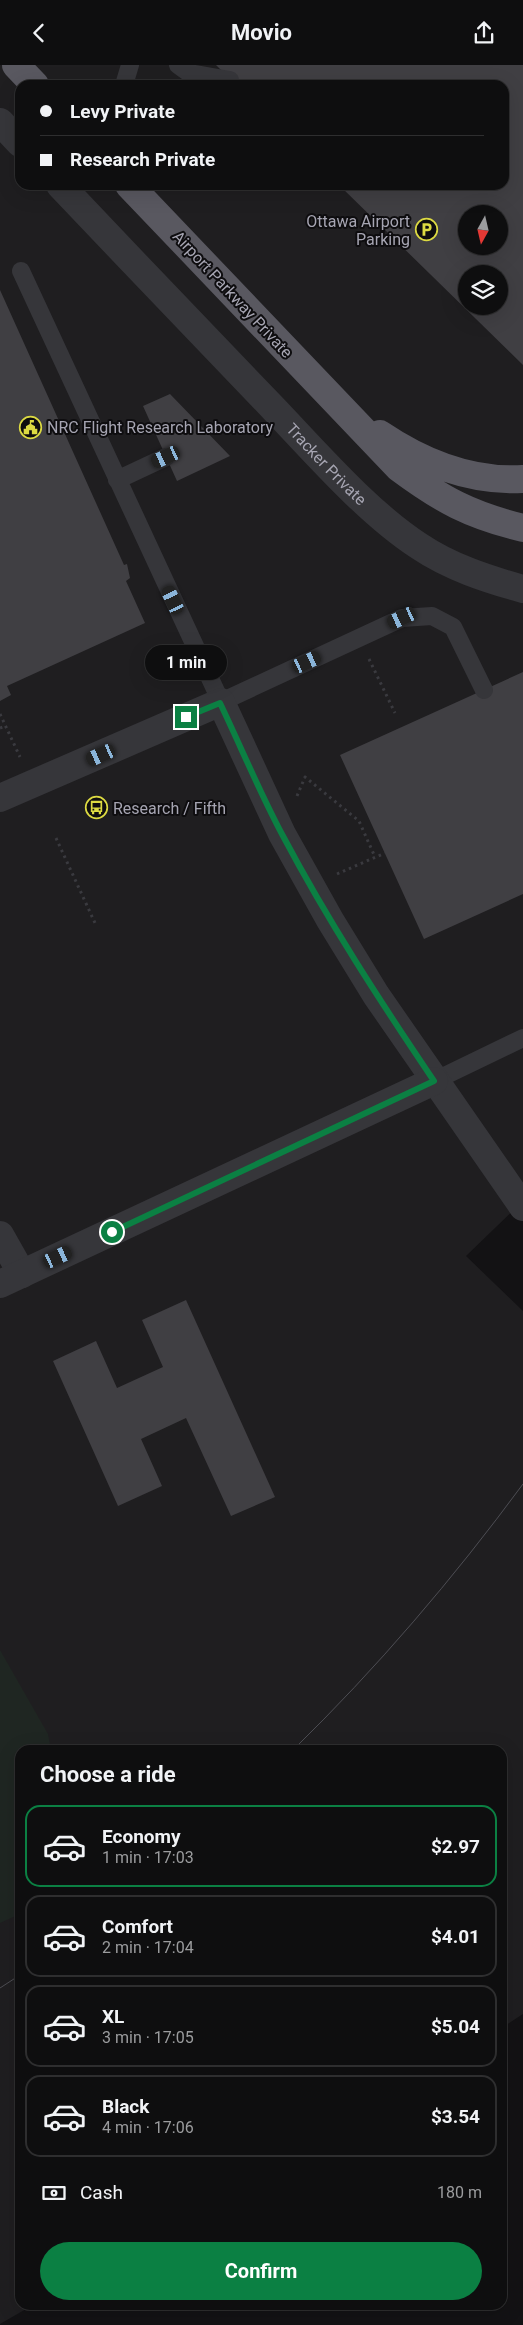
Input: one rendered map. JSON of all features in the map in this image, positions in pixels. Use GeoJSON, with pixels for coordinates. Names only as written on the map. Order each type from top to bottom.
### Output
{"type":"FeatureCollection","features":[{"type":"Feature","properties":{"kind":"highway"},"geometry":{"type":"LineString","coordinates":[[16,65],[30,80]]}},
{"type":"Feature","properties":{"kind":"highway","name":"Airport Parkway Private"},"geometry":{"type":"LineString","coordinates":[[135,190],[336,404],[399,468],[450,503],[487,519],[523,528]]}},
{"type":"Feature","properties":{"kind":"highway","name":"Airport Parkway Private"},"geometry":{"type":"LineString","coordinates":[[336,404],[398,446],[430,463],[463,473],[503,480],[523,479]]}},
{"type":"Feature","properties":{"kind":"street"},"geometry":{"type":"LineString","coordinates":[[0,122],[15,138]]}},
{"type":"Feature","properties":{"kind":"street","name":"Tracker Private"},"geometry":{"type":"LineString","coordinates":[[65,190],[300,436],[390,525],[420,547],[451,563],[482,577],[523,589]]}},
{"type":"Feature","properties":{"kind":"street"},"geometry":{"type":"LineString","coordinates":[[0,798],[220,703],[282,834],[310,886],[376,995],[523,1207]]}},
{"type":"Feature","properties":{"kind":"street"},"geometry":{"type":"LineString","coordinates":[[0,1235],[11,1279],[434,1081]]}},
{"type":"Feature","properties":{"kind":"lane"},"geometry":{"type":"LineString","coordinates":[[126,80],[130,65]]}},
{"type":"Feature","properties":{"kind":"lane"},"geometry":{"type":"LineString","coordinates":[[178,65],[189,73],[230,80]]}},
{"type":"Feature","properties":{"kind":"lane"},"geometry":{"type":"LineString","coordinates":[[21,271],[220,703],[402,618],[432,616],[453,627],[484,690]]}},
{"type":"Feature","properties":{"kind":"lane"},"geometry":{"type":"LineString","coordinates":[[117,480],[166,457]]}},
{"type":"Feature","properties":{"kind":"lane"},"geometry":{"type":"LineString","coordinates":[[434,1081],[523,1038]]}},
{"type":"Feature","properties":{"kind":"path"},"geometry":{"type":"LineString","coordinates":[[359,637],[395,713]]}},
{"type":"Feature","properties":{"kind":"path"},"geometry":{"type":"LineString","coordinates":[[0,713],[22,762]]}},
{"type":"Feature","properties":{"kind":"path"},"geometry":{"type":"LineString","coordinates":[[0,728],[6,726]]}},
{"type":"Feature","properties":{"kind":"path"},"geometry":{"type":"LineString","coordinates":[[282,834],[305,777],[359,821],[375,857]]}},
{"type":"Feature","properties":{"kind":"path"},"geometry":{"type":"LineString","coordinates":[[56,838],[95,923]]}},
{"type":"Feature","properties":{"kind":"path"},"geometry":{"type":"LineString","coordinates":[[310,886],[385,853]]}},
{"type":"Feature","properties":{"kind":"shaded area"},"geometry":{"type":"Polygon","coordinates":[[[0,65],[523,65],[523,1201],[466,1256],[523,1311],[523,2014],[507,2024],[507,1745],[15,1745],[15,2310],[24,2310],[0,2324],[0,65]]]}},
{"type":"Feature","properties":{"kind":"shaded area"},"geometry":{"type":"Polygon","coordinates":[[[0,1650],[48,1734],[50,1745],[15,1745],[15,1916],[0,1923],[0,1650]]]}},
{"type":"Feature","properties":{"kind":"building","name":"Ottawa Airport Parking"},"geometry":{"type":"Polygon","coordinates":[[[216,65],[523,65],[523,365],[472,315],[508,315],[508,265],[458,265],[458,301],[344,190],[509,190],[509,80],[231,80],[216,65]]]}},
{"type":"Feature","properties":{"kind":"building","name":"NRC Flight Research Laboratory"},"geometry":{"type":"Polygon","coordinates":[[[0,290],[124,565],[127,564],[130,578],[126,581],[145,623],[7,686],[11,695],[0,701],[0,290]]]}},
{"type":"Feature","properties":{"kind":"building"},"geometry":{"type":"Polygon","coordinates":[[[170,394],[230,456],[177,481],[143,406],[170,394]]]}},
{"type":"Feature","properties":{"kind":"building"},"geometry":{"type":"Polygon","coordinates":[[[523,672],[523,894],[424,939],[340,755],[523,672]]]}},
{"type":"Feature","properties":{"kind":"building"},"geometry":{"type":"Polygon","coordinates":[[[186,1300],[275,1497],[231,1516],[186,1418],[141,1439],[162,1486],[118,1506],[53,1361],[96,1341],[117,1388],[163,1367],[142,1320],[186,1300]]]}},
{"type":"Feature","properties":{"kind":"tram line"},"geometry":{"type":"LineString","coordinates":[[298,1745],[355,1687],[413,1622],[523,1484]]}},
{"type":"Feature","properties":{"kind":"tram line"},"geometry":{"type":"LineString","coordinates":[[0,1988],[15,1978]]}},
{"type":"Feature","properties":{"kind":"place","name":"Ottawa Airport Parking"},"geometry":{"type":"Point","coordinates":[426,230]}},
{"type":"Feature","properties":{"kind":"place","name":"NRC Flight Research Laboratory"},"geometry":{"type":"Point","coordinates":[31,427]}},
{"type":"Feature","properties":{"kind":"place","name":"Research / Fifth"},"geometry":{"type":"Point","coordinates":[97,808]}},
{"type":"Feature","properties":{"kind":"route"},"geometry":{"type":"LineString","coordinates":[[112,1232],[434,1081],[376,995],[310,886],[282,834],[220,703],[186,717]]}}]}
